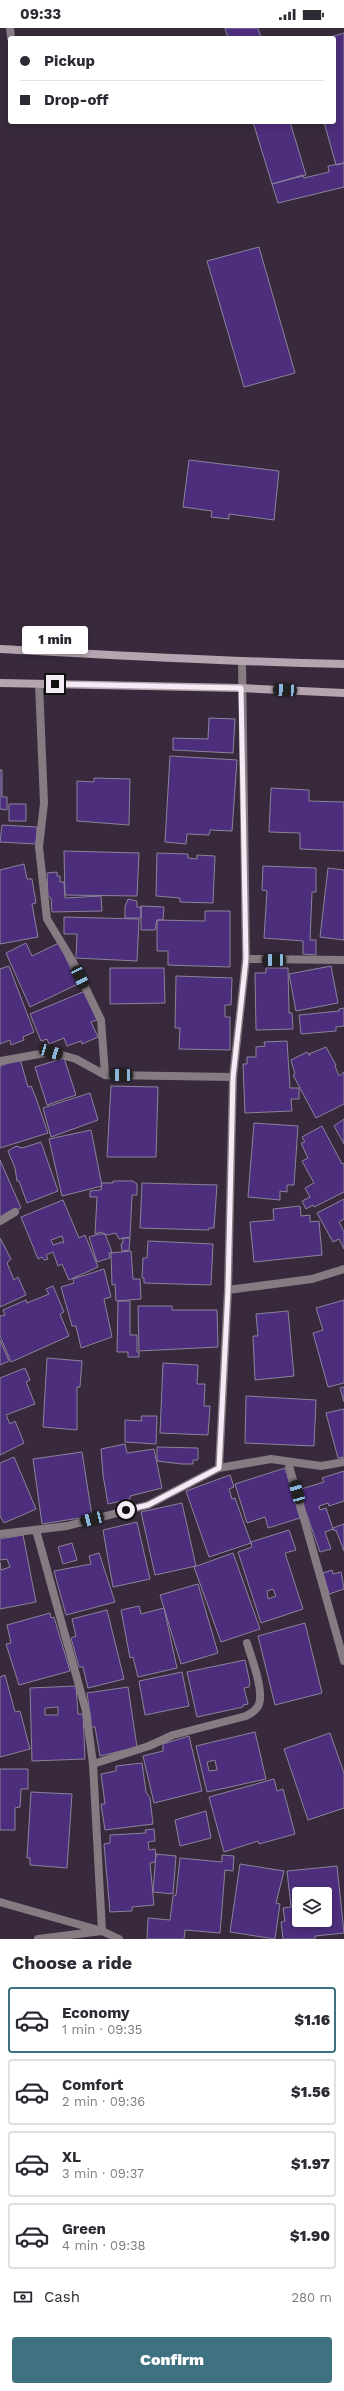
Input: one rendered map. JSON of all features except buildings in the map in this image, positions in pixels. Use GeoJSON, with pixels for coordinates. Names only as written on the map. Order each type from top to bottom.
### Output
{"type":"FeatureCollection","features":[{"type":"Feature","properties":{"kind":"main road"},"geometry":{"type":"LineString","coordinates":[[0,649],[242,662],[344,664]]}},
{"type":"Feature","properties":{"kind":"main road"},"geometry":{"type":"LineString","coordinates":[[0,683],[241,688],[344,693]]}},
{"type":"Feature","properties":{"kind":"street"},"geometry":{"type":"LineString","coordinates":[[219,1468],[228,1290],[233,1077],[246,959],[241,688],[242,662]]}},
{"type":"Feature","properties":{"kind":"street"},"geometry":{"type":"LineString","coordinates":[[39,684],[44,803],[39,847],[47,919],[73,962],[102,1020],[105,1075]]}},
{"type":"Feature","properties":{"kind":"street"},"geometry":{"type":"LineString","coordinates":[[246,959],[344,960]]}},
{"type":"Feature","properties":{"kind":"street"},"geometry":{"type":"LineString","coordinates":[[0,1061],[51,1052],[76,1059],[105,1075],[233,1077]]}},
{"type":"Feature","properties":{"kind":"street"},"geometry":{"type":"LineString","coordinates":[[0,1221],[16,1212]]}},
{"type":"Feature","properties":{"kind":"street"},"geometry":{"type":"LineString","coordinates":[[228,1290],[312,1279],[344,1269]]}},
{"type":"Feature","properties":{"kind":"street"},"geometry":{"type":"LineString","coordinates":[[0,1534],[67,1526],[148,1505],[219,1468],[271,1459],[321,1466],[344,1462]]}},
{"type":"Feature","properties":{"kind":"street"},"geometry":{"type":"LineString","coordinates":[[288,1462],[344,1661]]}},
{"type":"Feature","properties":{"kind":"street"},"geometry":{"type":"LineString","coordinates":[[36,1530],[86,1711],[93,1764],[102,1930]]}},
{"type":"Feature","properties":{"kind":"street"},"geometry":{"type":"LineString","coordinates":[[93,1764],[149,1746],[173,1735],[246,1716],[255,1711],[260,1703],[260,1694],[247,1643]]}},
{"type":"Feature","properties":{"kind":"street"},"geometry":{"type":"LineString","coordinates":[[0,1902],[102,1930],[119,1939]]}},
{"type":"Feature","properties":{"kind":"street"},"geometry":{"type":"LineString","coordinates":[[38,1939],[102,1930]]}},
{"type":"Feature","properties":{"kind":"route"},"geometry":{"type":"LineString","coordinates":[[55,684],[241,688],[246,959],[233,1077],[228,1290],[219,1468],[148,1505],[126,1510]]}}]}
